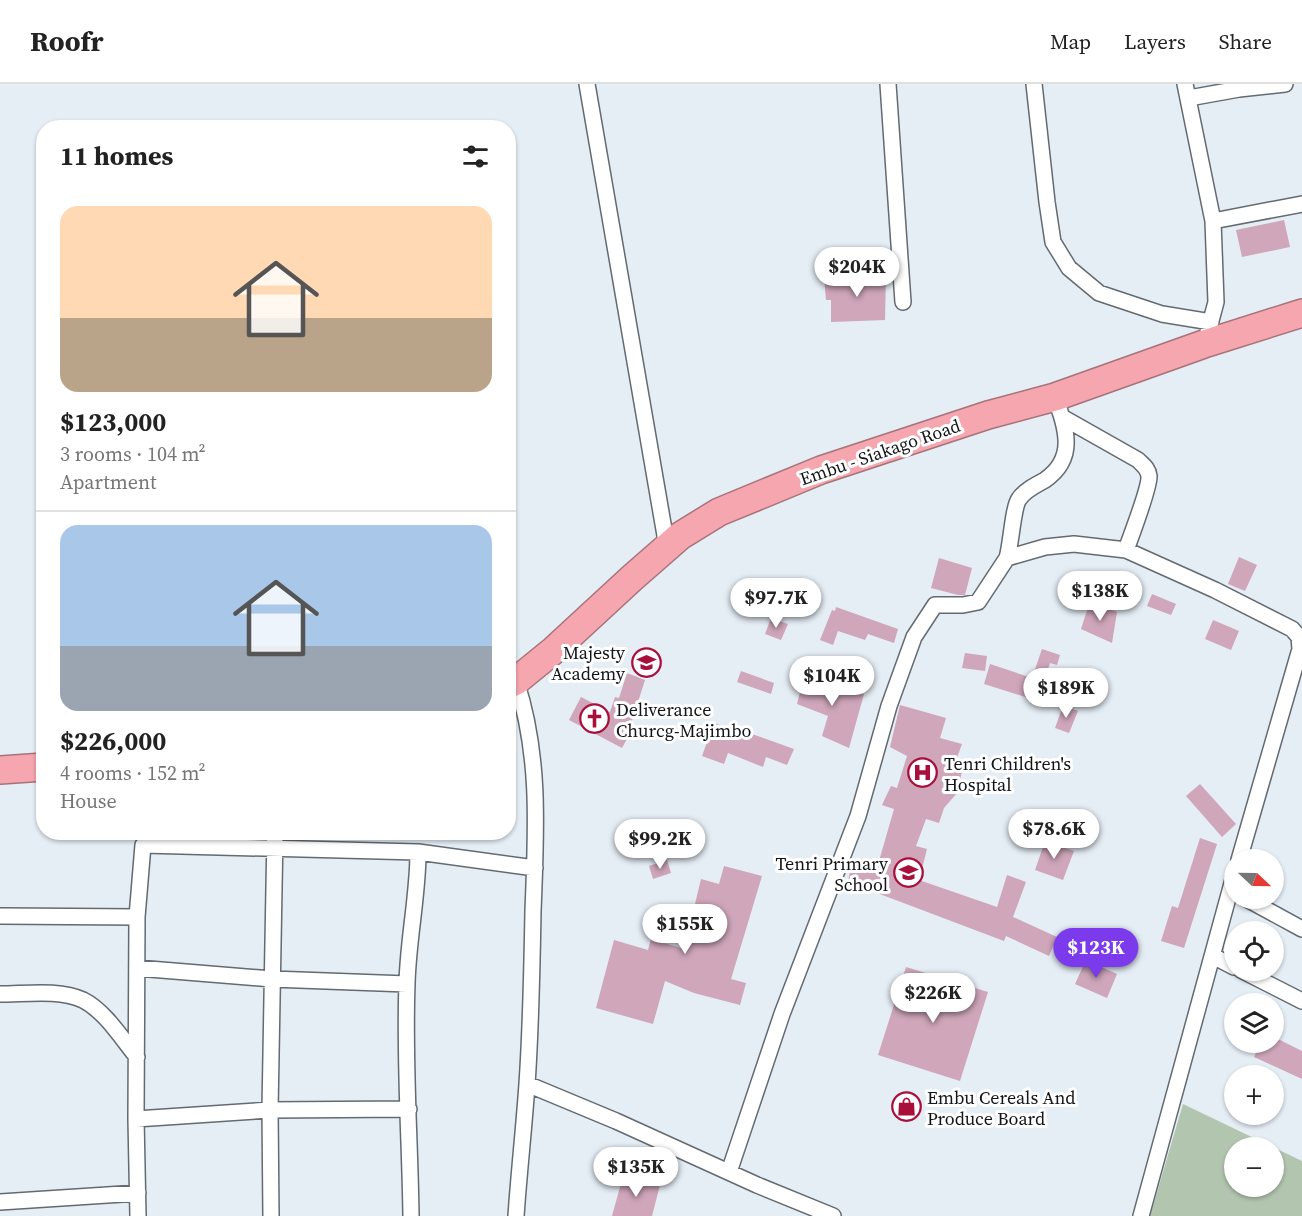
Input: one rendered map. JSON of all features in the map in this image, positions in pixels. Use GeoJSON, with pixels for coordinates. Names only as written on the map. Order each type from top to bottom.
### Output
{"type":"FeatureCollection","features":[{"type":"Feature","properties":{"kind":"highway","name":"Embu - Siakago Road"},"geometry":{"type":"LineString","coordinates":[[516,680],[554,650],[681,536],[719,512],[821,470],[988,415],[1058,407],[1208,333],[1302,313]]}},
{"type":"Feature","properties":{"kind":"highway"},"geometry":{"type":"LineString","coordinates":[[0,770],[36,768]]}},
{"type":"Feature","properties":{"kind":"street"},"geometry":{"type":"LineString","coordinates":[[587,84],[668,547]]}},
{"type":"Feature","properties":{"kind":"street"},"geometry":{"type":"LineString","coordinates":[[888,84],[903,302]]}},
{"type":"Feature","properties":{"kind":"street"},"geometry":{"type":"LineString","coordinates":[[1034,84],[1053,242],[1069,268],[1099,293],[1162,314],[1208,333],[1216,302],[1213,221],[1187,91],[1285,84]]}},
{"type":"Feature","properties":{"kind":"street"},"geometry":{"type":"LineString","coordinates":[[1213,221],[1302,204]]}},
{"type":"Feature","properties":{"kind":"street"},"geometry":{"type":"LineString","coordinates":[[1058,407],[1146,467],[1149,476],[1147,489],[1126,550]]}},
{"type":"Feature","properties":{"kind":"street"},"geometry":{"type":"LineString","coordinates":[[729,1172],[782,1014],[858,816],[889,706],[914,636],[935,605],[963,605],[978,602],[1007,558],[1017,500],[1059,469],[1064,457],[1067,441],[1058,407]]}},
{"type":"Feature","properties":{"kind":"street"},"geometry":{"type":"LineString","coordinates":[[1007,558],[1045,547],[1074,544],[1126,550],[1215,590],[1292,629],[1299,637],[1300,649],[1242,849]]}},
{"type":"Feature","properties":{"kind":"street"},"geometry":{"type":"LineString","coordinates":[[516,691],[526,711],[531,738],[535,792],[535,868],[527,1084],[516,1216]]}},
{"type":"Feature","properties":{"kind":"street"},"geometry":{"type":"LineString","coordinates":[[138,1216],[137,917],[143,840]]}},
{"type":"Feature","properties":{"kind":"street"},"geometry":{"type":"LineString","coordinates":[[271,1216],[270,1110],[276,840],[418,852],[535,868]]}},
{"type":"Feature","properties":{"kind":"street"},"geometry":{"type":"LineString","coordinates":[[411,1216],[407,984],[409,941],[418,886],[418,852]]}},
{"type":"Feature","properties":{"kind":"street"},"geometry":{"type":"LineString","coordinates":[[1141,1216],[1227,909]]}},
{"type":"Feature","properties":{"kind":"street"},"geometry":{"type":"LineString","coordinates":[[1265,909],[1302,929]]}},
{"type":"Feature","properties":{"kind":"street"},"geometry":{"type":"LineString","coordinates":[[0,916],[137,917]]}},
{"type":"Feature","properties":{"kind":"street"},"geometry":{"type":"LineString","coordinates":[[1213,956],[1224,962]]}},
{"type":"Feature","properties":{"kind":"street"},"geometry":{"type":"LineString","coordinates":[[137,968],[272,980],[407,984]]}},
{"type":"Feature","properties":{"kind":"street"},"geometry":{"type":"LineString","coordinates":[[1263,981],[1302,1001]]}},
{"type":"Feature","properties":{"kind":"street"},"geometry":{"type":"LineString","coordinates":[[0,994],[68,996],[84,1000],[100,1012],[137,1058]]}},
{"type":"Feature","properties":{"kind":"street"},"geometry":{"type":"LineString","coordinates":[[527,1084],[833,1216]]}},
{"type":"Feature","properties":{"kind":"street"},"geometry":{"type":"LineString","coordinates":[[136,1119],[270,1110],[409,1109]]}},
{"type":"Feature","properties":{"kind":"street"},"geometry":{"type":"LineString","coordinates":[[0,1202],[138,1193]]}},
{"type":"Feature","properties":{"kind":"green space"},"geometry":{"type":"Polygon","coordinates":[[[1183,1104],[1252,1137],[1224,1137],[1224,1197],[1284,1197],[1284,1152],[1302,1161],[1302,1216],[1150,1216],[1183,1104]]]}},
{"type":"Feature","properties":{"kind":"building"},"geometry":{"type":"Polygon","coordinates":[[[1284,220],[1290,247],[1242,257],[1236,230],[1284,220]]]}},
{"type":"Feature","properties":{"kind":"building"},"geometry":{"type":"Polygon","coordinates":[[[886,274],[885,320],[831,322],[831,300],[826,300],[824,277],[886,274]]]}},
{"type":"Feature","properties":{"kind":"building"},"geometry":{"type":"Polygon","coordinates":[[[1239,557],[1257,565],[1245,591],[1228,584],[1239,557]]]}},
{"type":"Feature","properties":{"kind":"building"},"geometry":{"type":"Polygon","coordinates":[[[939,558],[972,568],[965,595],[931,588],[939,558]]]}},
{"type":"Feature","properties":{"kind":"building"},"geometry":{"type":"Polygon","coordinates":[[[1122,574],[1132,578],[1124,601],[1114,598],[1122,574]]]}},
{"type":"Feature","properties":{"kind":"building"},"geometry":{"type":"Polygon","coordinates":[[[1152,594],[1176,604],[1171,615],[1147,606],[1152,594]]]}},
{"type":"Feature","properties":{"kind":"building"},"geometry":{"type":"Polygon","coordinates":[[[1090,601],[1117,612],[1112,643],[1081,629],[1090,601]]]}},
{"type":"Feature","properties":{"kind":"building"},"geometry":{"type":"Polygon","coordinates":[[[836,607],[898,629],[894,643],[868,634],[865,640],[838,631],[833,645],[820,640],[832,610],[835,611],[836,607]]]}},
{"type":"Feature","properties":{"kind":"building"},"geometry":{"type":"Polygon","coordinates":[[[771,618],[788,624],[781,640],[765,634],[771,618]]]}},
{"type":"Feature","properties":{"kind":"building"},"geometry":{"type":"Polygon","coordinates":[[[1213,620],[1239,631],[1231,650],[1205,639],[1213,620]]]}},
{"type":"Feature","properties":{"kind":"building"},"geometry":{"type":"Polygon","coordinates":[[[1042,649],[1060,655],[1057,665],[1050,663],[1038,701],[984,684],[990,664],[1032,678],[1042,649]]]}},
{"type":"Feature","properties":{"kind":"building"},"geometry":{"type":"Polygon","coordinates":[[[965,653],[987,656],[985,671],[962,668],[965,653]]]}},
{"type":"Feature","properties":{"kind":"building"},"geometry":{"type":"Polygon","coordinates":[[[741,671],[774,683],[771,694],[737,682],[741,671]]]}},
{"type":"Feature","properties":{"kind":"building"},"geometry":{"type":"Polygon","coordinates":[[[805,672],[864,694],[849,748],[822,736],[828,716],[797,704],[805,672]]]}},
{"type":"Feature","properties":{"kind":"building"},"geometry":{"type":"Polygon","coordinates":[[[627,673],[645,680],[628,737],[622,748],[569,720],[581,697],[610,712],[615,697],[619,698],[627,673]]]}},
{"type":"Feature","properties":{"kind":"building"},"geometry":{"type":"Polygon","coordinates":[[[900,705],[946,718],[940,738],[962,744],[955,763],[963,767],[957,793],[944,808],[939,823],[926,819],[916,846],[927,849],[919,880],[997,907],[1007,875],[1026,882],[1013,917],[1057,937],[1049,956],[1006,936],[1004,941],[848,882],[852,860],[877,868],[894,809],[882,805],[891,786],[897,788],[907,756],[890,747],[900,705]]]}},
{"type":"Feature","properties":{"kind":"building"},"geometry":{"type":"Polygon","coordinates":[[[1063,706],[1078,711],[1069,733],[1055,728],[1063,706]]]}},
{"type":"Feature","properties":{"kind":"building"},"geometry":{"type":"Polygon","coordinates":[[[714,723],[794,749],[787,765],[766,757],[763,767],[728,753],[724,764],[702,756],[714,723]]]}},
{"type":"Feature","properties":{"kind":"building"},"geometry":{"type":"Polygon","coordinates":[[[1200,784],[1236,824],[1222,837],[1186,796],[1200,784]]]}},
{"type":"Feature","properties":{"kind":"building"},"geometry":{"type":"Polygon","coordinates":[[[1200,838],[1217,844],[1184,948],[1161,941],[1172,906],[1178,908],[1200,838]]]}},
{"type":"Feature","properties":{"kind":"building"},"geometry":{"type":"Polygon","coordinates":[[[1045,841],[1074,851],[1063,880],[1035,870],[1045,841]]]}},
{"type":"Feature","properties":{"kind":"building"},"geometry":{"type":"Polygon","coordinates":[[[667,860],[671,873],[653,879],[649,866],[667,860]]]}},
{"type":"Feature","properties":{"kind":"building"},"geometry":{"type":"Polygon","coordinates":[[[724,866],[762,876],[731,979],[746,983],[740,1005],[694,993],[665,981],[653,1024],[596,1008],[614,940],[648,950],[651,939],[681,948],[687,929],[712,936],[718,915],[694,908],[701,879],[719,884],[724,866]]]}},
{"type":"Feature","properties":{"kind":"building"},"geometry":{"type":"Polygon","coordinates":[[[1086,960],[1117,974],[1107,998],[1075,984],[1086,960]]]}},
{"type":"Feature","properties":{"kind":"building"},"geometry":{"type":"Polygon","coordinates":[[[906,967],[988,992],[960,1081],[878,1055],[906,967]]]}},
{"type":"Feature","properties":{"kind":"building"},"geometry":{"type":"Polygon","coordinates":[[[1284,1042],[1302,1051],[1302,1079],[1284,1071],[1284,1065],[1271,1065],[1254,1057],[1256,1053],[1284,1053],[1284,1042]]]}},
{"type":"Feature","properties":{"kind":"building"},"geometry":{"type":"Polygon","coordinates":[[[623,1176],[660,1185],[652,1216],[612,1216],[623,1176]]]}},
{"type":"Feature","properties":{"kind":"place","name":"Majesty Academy"},"geometry":{"type":"Point","coordinates":[646,662]}},
{"type":"Feature","properties":{"kind":"place","name":"Deliverance Churcg-Majimbo"},"geometry":{"type":"Point","coordinates":[595,719]}},
{"type":"Feature","properties":{"kind":"place","name":"Tenri Children's Hospital"},"geometry":{"type":"Point","coordinates":[923,773]}},
{"type":"Feature","properties":{"kind":"place","name":"Tenri Primary School"},"geometry":{"type":"Point","coordinates":[909,873]}},
{"type":"Feature","properties":{"kind":"place","name":"Embu Cereals And Produce Board"},"geometry":{"type":"Point","coordinates":[906,1107]}}]}
